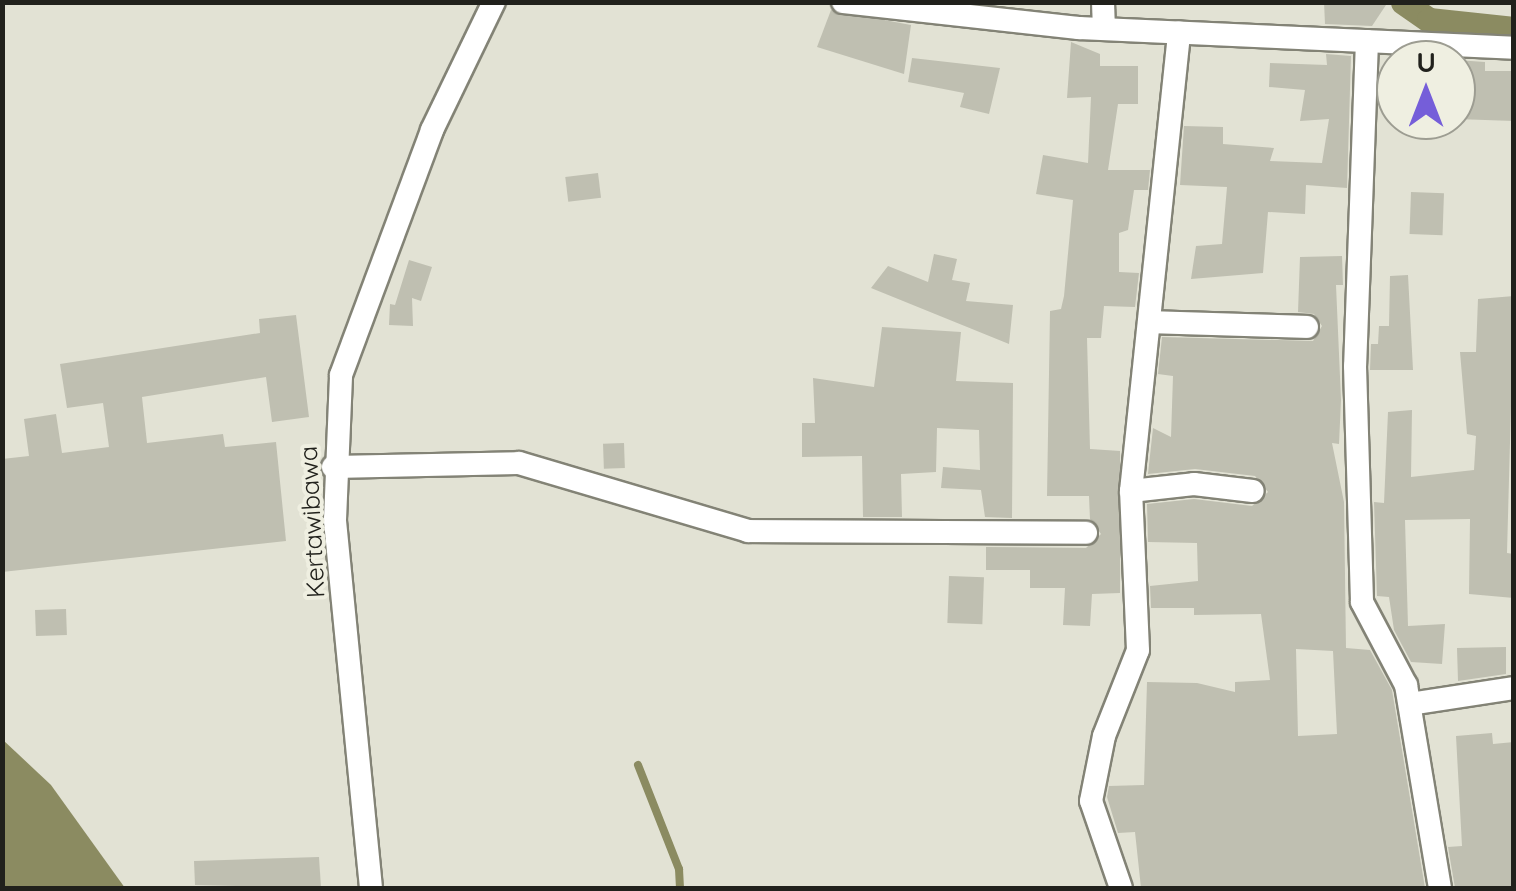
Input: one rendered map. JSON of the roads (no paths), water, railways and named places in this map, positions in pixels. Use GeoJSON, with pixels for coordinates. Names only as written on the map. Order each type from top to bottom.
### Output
{"type":"FeatureCollection","features":[{"type":"Feature","properties":{"kind":"street","name":"Kertawibawa"},"geometry":{"type":"LineString","coordinates":[[371,888],[333,468],[341,375],[432,130],[494,2]]}},
{"type":"Feature","properties":{"kind":"street"},"geometry":{"type":"LineString","coordinates":[[843,2],[1104,30],[1514,48]]}},
{"type":"Feature","properties":{"kind":"street"},"geometry":{"type":"LineString","coordinates":[[1103,2],[1104,30]]}},
{"type":"Feature","properties":{"kind":"street"},"geometry":{"type":"LineString","coordinates":[[1120,888],[1091,801],[1104,736],[1138,650],[1131,490],[1179,33]]}},
{"type":"Feature","properties":{"kind":"street"},"geometry":{"type":"LineString","coordinates":[[1368,41],[1356,311],[1360,573],[1370,625],[1410,704],[1440,888]]}},
{"type":"Feature","properties":{"kind":"street"},"geometry":{"type":"LineString","coordinates":[[1150,322],[1307,327]]}},
{"type":"Feature","properties":{"kind":"street"},"geometry":{"type":"LineString","coordinates":[[333,468],[519,463],[748,531],[1086,533]]}},
{"type":"Feature","properties":{"kind":"street"},"geometry":{"type":"LineString","coordinates":[[1131,490],[1194,484],[1253,490]]}},
{"type":"Feature","properties":{"kind":"street"},"geometry":{"type":"LineString","coordinates":[[1410,704],[1514,688]]}},
{"type":"Feature","properties":{"kind":"waterway"},"geometry":{"type":"LineString","coordinates":[[1403,2],[1429,20],[1514,29]]}},
{"type":"Feature","properties":{"kind":"waterway"},"geometry":{"type":"LineString","coordinates":[[638,765],[679,869],[680,888]]}}]}
